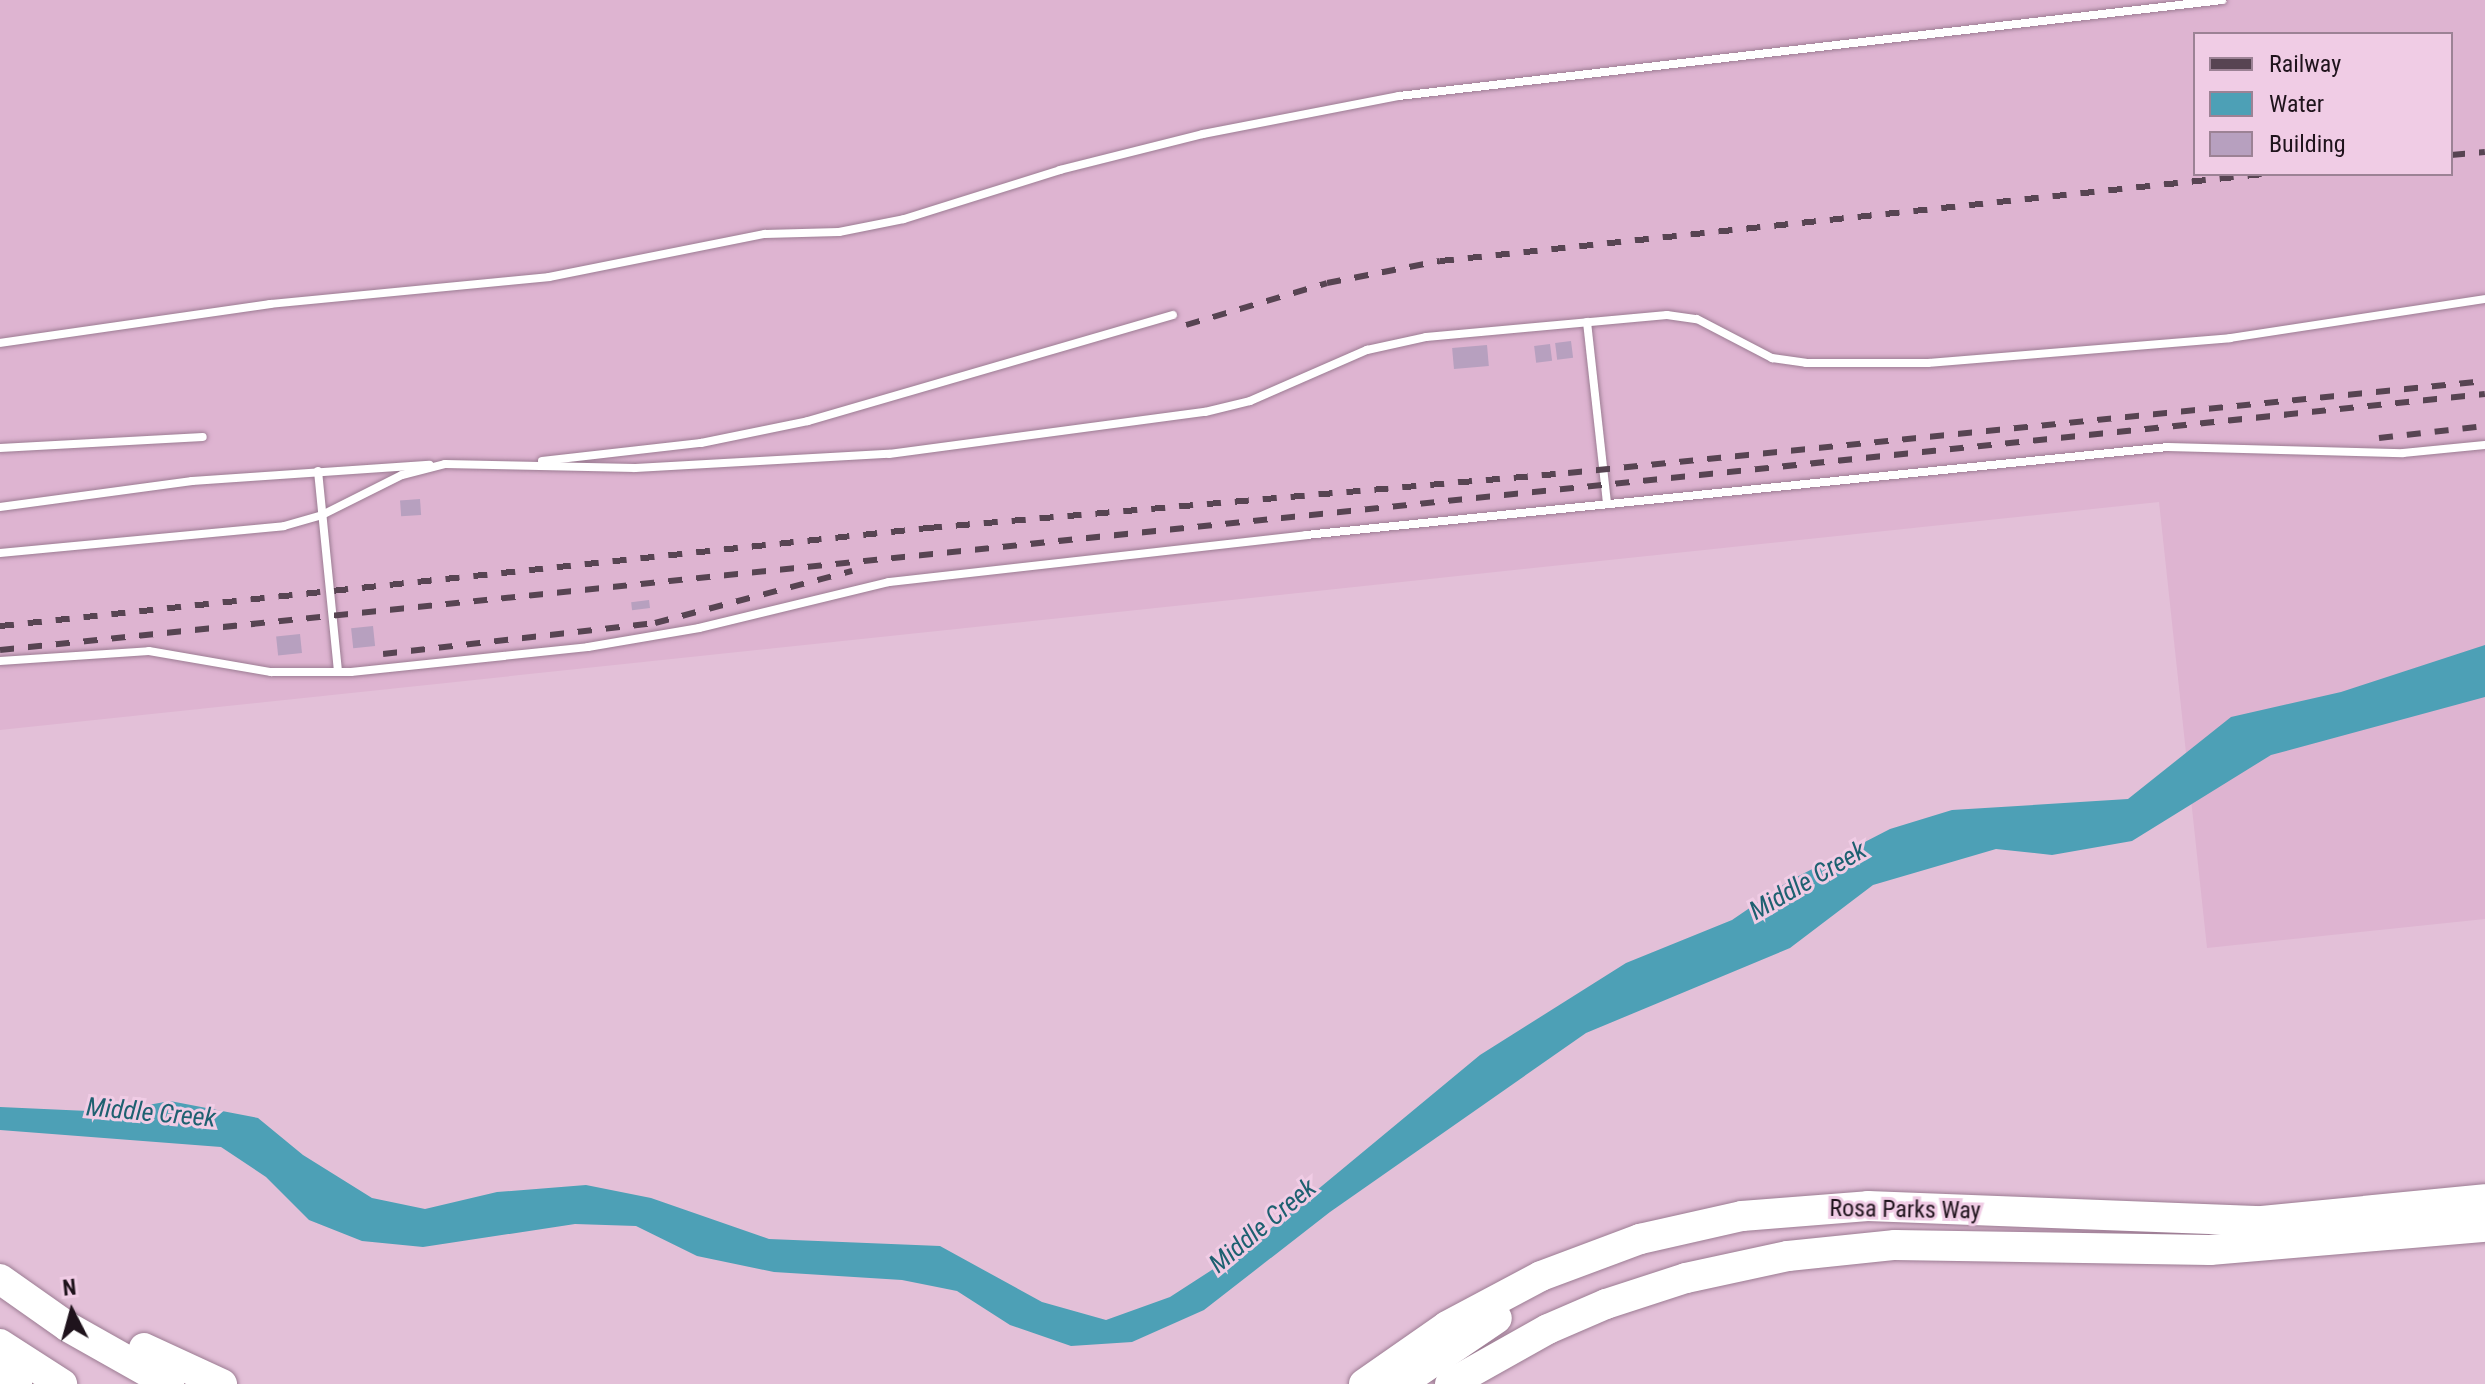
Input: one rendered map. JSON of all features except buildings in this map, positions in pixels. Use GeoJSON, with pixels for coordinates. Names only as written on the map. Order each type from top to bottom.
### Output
{"type":"FeatureCollection","features":[{"type":"Feature","properties":{"kind":"highway","name":"Rosa Parks Way"},"geometry":{"type":"LineString","coordinates":[[1375,1382],[1465,1315],[1581,1260],[1701,1223],[1816,1208],[2201,1222],[2343,1217],[2485,1199]]}},
{"type":"Feature","properties":{"kind":"highway","name":"Rosa Parks Way"},"geometry":{"type":"LineString","coordinates":[[1450,1384],[1567,1320],[1696,1275],[1832,1250],[1895,1245],[2210,1250],[2485,1227]]}},
{"type":"Feature","properties":{"kind":"highway"},"geometry":{"type":"LineString","coordinates":[[0,1279],[40,1309],[169,1384]]}},
{"type":"Feature","properties":{"kind":"highway"},"geometry":{"type":"LineString","coordinates":[[40,1309],[96,1324],[222,1384]]}},
{"type":"Feature","properties":{"kind":"highway"},"geometry":{"type":"LineString","coordinates":[[1480,1384],[1567,1320]]}},
{"type":"Feature","properties":{"kind":"highway"},"geometry":{"type":"LineString","coordinates":[[0,1344],[62,1384]]}},
{"type":"Feature","properties":{"kind":"highway"},"geometry":{"type":"LineString","coordinates":[[0,1370],[17,1384]]}},
{"type":"Feature","properties":{"kind":"lane"},"geometry":{"type":"LineString","coordinates":[[0,343],[270,304],[549,277],[765,234],[839,232],[904,219],[1060,170],[1203,134],[1386,98],[2222,0]]}},
{"type":"Feature","properties":{"kind":"lane"},"geometry":{"type":"LineString","coordinates":[[0,553],[284,526],[322,515],[402,475],[445,464],[635,468],[889,454],[1205,412],[1250,401],[1339,360],[1396,342],[1587,322],[1667,315],[1697,319],[1772,358],[1806,363],[1928,363],[2230,338],[2485,299]]}},
{"type":"Feature","properties":{"kind":"lane"},"geometry":{"type":"LineString","coordinates":[[0,507],[192,481],[318,471],[563,459],[701,443],[808,421],[1173,315]]}},
{"type":"Feature","properties":{"kind":"lane"},"geometry":{"type":"LineString","coordinates":[[1587,322],[1607,504]]}},
{"type":"Feature","properties":{"kind":"lane"},"geometry":{"type":"LineString","coordinates":[[0,448],[203,437]]}},
{"type":"Feature","properties":{"kind":"lane"},"geometry":{"type":"LineString","coordinates":[[0,661],[149,651],[271,672],[338,672],[588,647],[699,628],[889,582],[1607,504],[2168,447],[2403,453],[2485,445]]}},
{"type":"Feature","properties":{"kind":"lane"},"geometry":{"type":"LineString","coordinates":[[318,471],[338,672]]}},
{"type":"Feature","properties":{"kind":"shaded area"},"geometry":{"type":"Polygon","coordinates":[[[0,0],[2485,0],[2485,919],[2207,948],[2159,502],[0,730],[0,0]]]}},
{"type":"Feature","properties":{"kind":"water","name":"Middle Creek"},"geometry":{"type":"Polygon","coordinates":[[[2485,645],[2485,697],[2271,755],[2132,841],[2052,855],[1996,849],[1873,885],[1790,948],[1586,1033],[1330,1212],[1204,1310],[1132,1342],[1071,1346],[1010,1325],[957,1291],[902,1280],[774,1272],[697,1256],[636,1226],[575,1224],[423,1247],[362,1241],[309,1220],[266,1177],[221,1147],[0,1130],[0,1107],[110,1112],[170,1101],[258,1118],[303,1155],[372,1198],[425,1209],[497,1192],[586,1185],[651,1198],[769,1239],[940,1246],[1042,1302],[1106,1320],[1170,1297],[1252,1244],[1480,1055],[1626,963],[1732,920],[1789,881],[1890,829],[1952,810],[2128,799],[2231,717],[2341,692],[2485,645]]]}},
{"type":"Feature","properties":{"kind":"railway"},"geometry":{"type":"LineString","coordinates":[[2453,155],[2485,152]]}},
{"type":"Feature","properties":{"kind":"railway"},"geometry":{"type":"LineString","coordinates":[[1186,325],[1327,283],[1440,261],[2245,176]]}},
{"type":"Feature","properties":{"kind":"railway"},"geometry":{"type":"LineString","coordinates":[[0,626],[928,528],[1568,473],[2485,381]]}},
{"type":"Feature","properties":{"kind":"railway"},"geometry":{"type":"LineString","coordinates":[[0,650],[2485,394]]}},
{"type":"Feature","properties":{"kind":"railway"},"geometry":{"type":"LineString","coordinates":[[2379,438],[2485,426]]}},
{"type":"Feature","properties":{"kind":"railway"},"geometry":{"type":"LineString","coordinates":[[383,654],[655,623],[852,571]]}}]}
